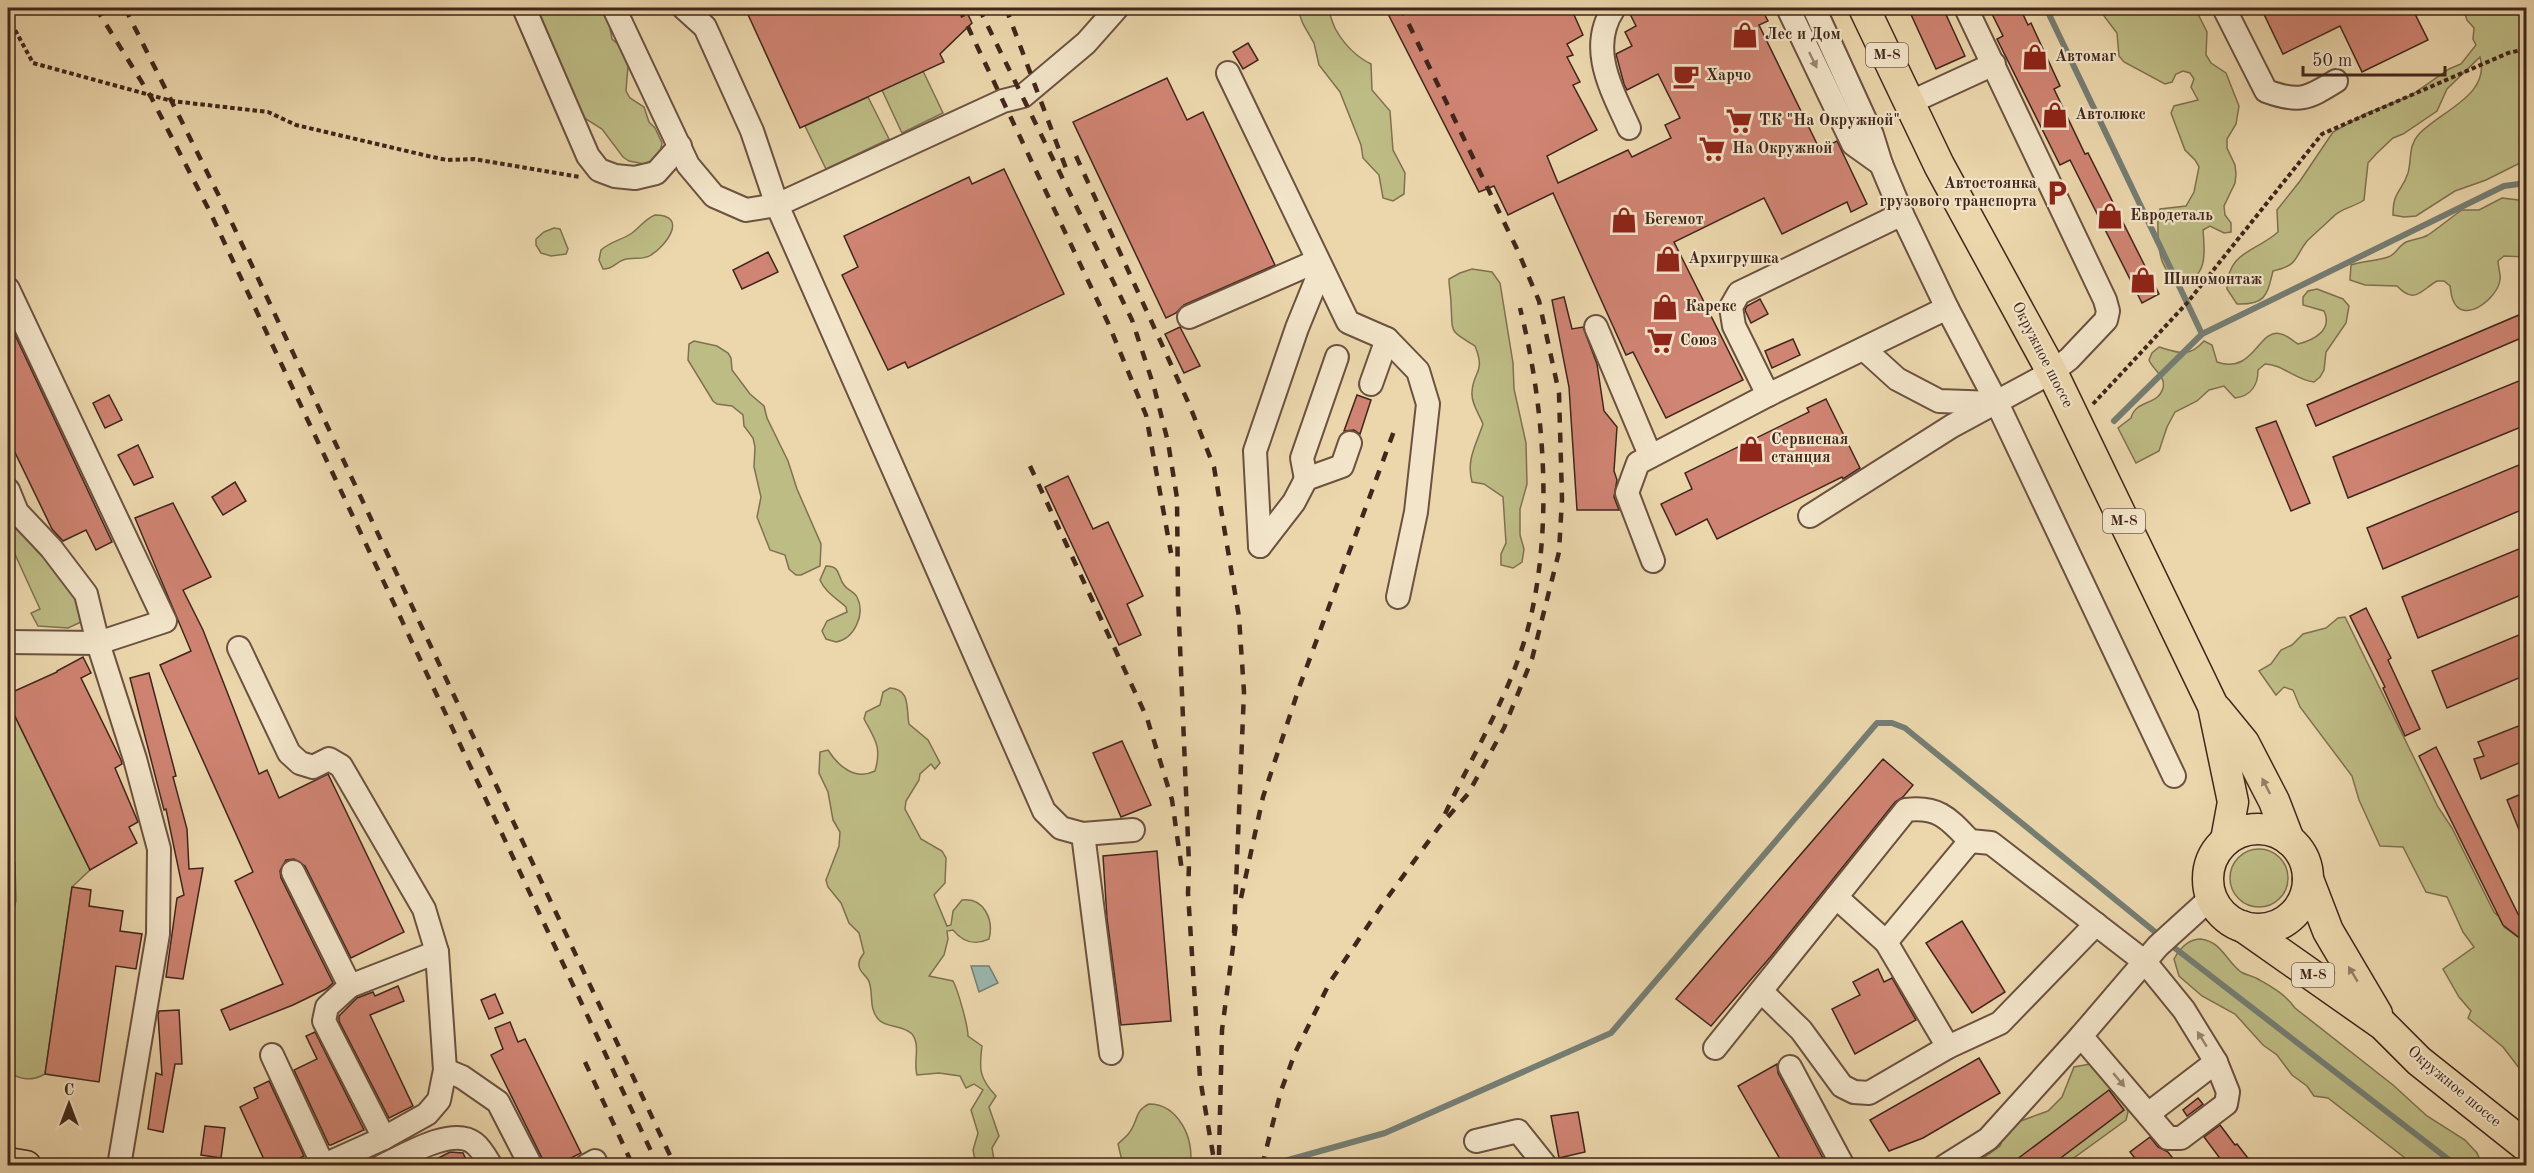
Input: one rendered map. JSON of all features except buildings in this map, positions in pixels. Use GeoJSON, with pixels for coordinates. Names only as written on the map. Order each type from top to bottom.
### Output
{"type":"FeatureCollection","features":[{"type":"Feature","properties":{"kind":"main road","name":"Окружное шоссе"},"geometry":{"type":"LineString","coordinates":[[1864,8],[1939,165],[2052,372],[2213,706],[2244,743],[2274,801],[2289,840]]}},
{"type":"Feature","properties":{"kind":"main road","name":"Окружное шоссе"},"geometry":{"type":"LineString","coordinates":[[2213,706],[2232,802],[2226,840]]}},
{"type":"Feature","properties":{"kind":"main road"},"geometry":{"type":"LineString","coordinates":[[2257,828],[2269,829],[2289,840],[2302,858],[2308,879],[2304,899],[2299,909],[2283,923],[2263,929],[2242,926],[2224,914],[2212,897],[2208,876],[2213,856],[2226,840],[2246,829],[2257,828]]}},
{"type":"Feature","properties":{"kind":"main road","name":"Окружное шоссе"},"geometry":{"type":"LineString","coordinates":[[2308,879],[2328,931],[2383,1025]]}},
{"type":"Feature","properties":{"kind":"main road","name":"Окружное шоссе"},"geometry":{"type":"LineString","coordinates":[[2242,926],[2383,1025],[2419,1061],[2526,1146]]}},
{"type":"Feature","properties":{"kind":"main road"},"geometry":{"type":"LineString","coordinates":[[8,1163],[26,1166]]}},
{"type":"Feature","properties":{"kind":"street"},"geometry":{"type":"LineString","coordinates":[[524,8],[588,156],[599,170],[615,176],[636,178],[656,173],[680,146]]}},
{"type":"Feature","properties":{"kind":"street"},"geometry":{"type":"LineString","coordinates":[[614,8],[688,165],[714,196],[746,210],[777,205],[1003,101],[1023,96],[1086,43],[1117,8]]}},
{"type":"Feature","properties":{"kind":"street"},"geometry":{"type":"LineString","coordinates":[[684,8],[705,27],[752,131],[777,205],[1044,811],[1061,828],[1083,834],[1133,830]]}},
{"type":"Feature","properties":{"kind":"street"},"geometry":{"type":"LineString","coordinates":[[1614,8],[1602,40],[1604,72],[1629,128]]}},
{"type":"Feature","properties":{"kind":"street"},"geometry":{"type":"LineString","coordinates":[[1788,8],[1853,144],[1881,164]]}},
{"type":"Feature","properties":{"kind":"street"},"geometry":{"type":"LineString","coordinates":[[1814,8],[1872,135],[1881,164],[1902,214],[1996,403],[2174,776]]}},
{"type":"Feature","properties":{"kind":"street"},"geometry":{"type":"LineString","coordinates":[[1810,516],[1952,426],[2052,372],[2069,359],[2106,320],[2108,311],[2105,300],[1966,8]]}},
{"type":"Feature","properties":{"kind":"street"},"geometry":{"type":"LineString","coordinates":[[2224,8],[2266,91],[2283,97],[2308,98],[2336,81]]}},
{"type":"Feature","properties":{"kind":"street"},"geometry":{"type":"LineString","coordinates":[[1909,103],[1994,64]]}},
{"type":"Feature","properties":{"kind":"street"},"geometry":{"type":"LineString","coordinates":[[1228,73],[1348,322],[1387,339],[1418,371],[1428,404],[1416,512],[1398,597]]}},
{"type":"Feature","properties":{"kind":"street"},"geometry":{"type":"LineString","coordinates":[[1768,395],[1734,326],[1731,307],[1739,293],[1902,214]]}},
{"type":"Feature","properties":{"kind":"street"},"geometry":{"type":"LineString","coordinates":[[1189,317],[1319,265]]}},
{"type":"Feature","properties":{"kind":"street"},"geometry":{"type":"LineString","coordinates":[[1319,265],[1255,451],[1260,546],[1294,502],[1306,479],[1302,458],[1337,357]]}},
{"type":"Feature","properties":{"kind":"street"},"geometry":{"type":"LineString","coordinates":[[8,289],[165,621],[98,643],[9,638]]}},
{"type":"Feature","properties":{"kind":"street"},"geometry":{"type":"LineString","coordinates":[[1653,561],[1627,493],[1638,464],[1768,395],[1947,308]]}},
{"type":"Feature","properties":{"kind":"street"},"geometry":{"type":"LineString","coordinates":[[1596,327],[1650,456]]}},
{"type":"Feature","properties":{"kind":"street"},"geometry":{"type":"LineString","coordinates":[[1371,384],[1387,339]]}},
{"type":"Feature","properties":{"kind":"street"},"geometry":{"type":"LineString","coordinates":[[1864,349],[1897,379],[1939,400],[1996,403]]}},
{"type":"Feature","properties":{"kind":"street"},"geometry":{"type":"LineString","coordinates":[[1306,479],[1342,466],[1350,443]]}},
{"type":"Feature","properties":{"kind":"street"},"geometry":{"type":"LineString","coordinates":[[8,490],[17,512],[51,548],[86,594],[98,643],[135,759],[159,849],[158,934],[118,1166]]}},
{"type":"Feature","properties":{"kind":"street"},"geometry":{"type":"LineString","coordinates":[[240,648],[289,753],[300,763],[313,767],[329,759],[341,766],[424,909],[437,952],[445,1070],[439,1100],[427,1114],[384,1137],[322,1165],[272,1055]]}},
{"type":"Feature","properties":{"kind":"street"},"geometry":{"type":"LineString","coordinates":[[1715,1048],[1906,810],[1922,808],[1944,815],[1970,841],[1991,843],[2096,924],[2159,946],[2184,1010],[2216,1062],[2228,1092],[2226,1104],[2181,1138],[2168,1137],[2081,1036]]}},
{"type":"Feature","properties":{"kind":"street"},"geometry":{"type":"LineString","coordinates":[[1083,834],[1111,1053]]}},
{"type":"Feature","properties":{"kind":"street"},"geometry":{"type":"LineString","coordinates":[[1886,942],[1970,841]]}},
{"type":"Feature","properties":{"kind":"street"},"geometry":{"type":"LineString","coordinates":[[293,872],[350,986]]}},
{"type":"Feature","properties":{"kind":"street"},"geometry":{"type":"LineString","coordinates":[[1836,897],[1886,942],[1948,1047]]}},
{"type":"Feature","properties":{"kind":"street"},"geometry":{"type":"LineString","coordinates":[[1945,1166],[1988,1139],[2159,946],[2212,897]]}},
{"type":"Feature","properties":{"kind":"street"},"geometry":{"type":"LineString","coordinates":[[1761,991],[1801,1029],[1842,1086],[1854,1092],[1869,1093],[1948,1047],[2000,1023],[2096,924]]}},
{"type":"Feature","properties":{"kind":"street"},"geometry":{"type":"LineString","coordinates":[[384,1137],[324,1021],[327,1007],[350,986],[437,952]]}},
{"type":"Feature","properties":{"kind":"street"},"geometry":{"type":"LineString","coordinates":[[2148,1114],[2216,1062]]}},
{"type":"Feature","properties":{"kind":"street"},"geometry":{"type":"LineString","coordinates":[[1790,1067],[1843,1166]]}},
{"type":"Feature","properties":{"kind":"street"},"geometry":{"type":"LineString","coordinates":[[445,1070],[462,1077],[498,1102],[531,1166]]}},
{"type":"Feature","properties":{"kind":"street"},"geometry":{"type":"LineString","coordinates":[[1476,1141],[1518,1131],[1546,1166]]}},
{"type":"Feature","properties":{"kind":"street"},"geometry":{"type":"LineString","coordinates":[[382,1166],[441,1139],[459,1138],[474,1142],[491,1166]]}},
{"type":"Feature","properties":{"kind":"path"},"geometry":{"type":"LineString","coordinates":[[8,17],[33,63],[151,97],[268,112],[296,125],[447,160],[474,159],[585,178]]}},
{"type":"Feature","properties":{"kind":"path"},"geometry":{"type":"LineString","coordinates":[[2079,428],[2097,397],[2187,303],[2322,134],[2508,53],[2526,49]]}},
{"type":"Feature","properties":{"kind":"shaded area"},"geometry":{"type":"Polygon","coordinates":[[[532,8],[602,8],[609,23],[612,39],[619,45],[628,66],[626,91],[630,98],[644,107],[649,122],[655,128],[662,143],[659,158],[644,164],[629,161],[623,157],[602,129],[578,114],[532,8]]]}},
{"type":"Feature","properties":{"kind":"shaded area"},"geometry":{"type":"Polygon","coordinates":[[[1301,8],[1327,8],[1343,40],[1356,54],[1371,64],[1372,90],[1390,111],[1393,150],[1405,173],[1404,194],[1393,201],[1383,198],[1379,175],[1363,158],[1361,145],[1340,92],[1319,65],[1314,43],[1299,13],[1301,8]]]}},
{"type":"Feature","properties":{"kind":"shaded area"},"geometry":{"type":"Polygon","coordinates":[[[2102,8],[2195,8],[2207,32],[2206,55],[2211,63],[2226,73],[2239,106],[2236,124],[2227,139],[2227,148],[2235,165],[2236,174],[2235,183],[2224,206],[2225,215],[2231,223],[2231,232],[2224,233],[2210,226],[2203,230],[2203,263],[2196,276],[2181,284],[2169,274],[2162,262],[2158,241],[2158,218],[2160,209],[2186,206],[2194,192],[2199,167],[2185,150],[2171,113],[2174,106],[2198,100],[2191,87],[2194,79],[2190,73],[2183,71],[2176,74],[2172,82],[2165,84],[2124,62],[2119,56],[2117,33],[2104,16],[2102,8]]]}},
{"type":"Feature","properties":{"kind":"shaded area"},"geometry":{"type":"Polygon","coordinates":[[[2463,8],[2526,8],[2526,160],[2486,180],[2455,191],[2416,216],[2393,215],[2394,201],[2408,173],[2412,148],[2416,139],[2428,126],[2471,92],[2478,82],[2481,70],[2480,57],[2447,89],[2437,111],[2403,134],[2393,138],[2368,163],[2364,200],[2335,215],[2307,241],[2291,264],[2273,271],[2264,297],[2254,303],[2237,304],[2227,289],[2228,276],[2232,267],[2244,254],[2278,232],[2277,210],[2333,132],[2365,114],[2410,96],[2449,69],[2461,64],[2476,45],[2473,39],[2474,28],[2467,20],[2463,8]]]}},
{"type":"Feature","properties":{"kind":"shaded area"},"geometry":{"type":"Polygon","coordinates":[[[923,71],[943,113],[902,133],[882,90],[923,71]]]}},
{"type":"Feature","properties":{"kind":"shaded area"},"geometry":{"type":"Polygon","coordinates":[[[868,97],[889,139],[826,169],[805,126],[868,97]]]}},
{"type":"Feature","properties":{"kind":"shaded area"},"geometry":{"type":"Polygon","coordinates":[[[2502,198],[2526,201],[2526,257],[2504,256],[2498,261],[2500,278],[2497,288],[2493,295],[2479,307],[2464,310],[2457,307],[2452,298],[2450,286],[2444,281],[2437,281],[2422,292],[2413,295],[2403,292],[2397,286],[2365,285],[2350,280],[2351,265],[2391,256],[2403,244],[2428,235],[2462,210],[2479,210],[2502,198]]]}},
{"type":"Feature","properties":{"kind":"shaded area"},"geometry":{"type":"Polygon","coordinates":[[[655,215],[665,216],[671,220],[673,225],[663,245],[648,257],[626,259],[603,269],[599,260],[601,250],[632,233],[655,215]]]}},
{"type":"Feature","properties":{"kind":"shaded area"},"geometry":{"type":"Polygon","coordinates":[[[554,228],[560,229],[568,249],[566,254],[551,256],[541,253],[536,245],[536,239],[544,232],[554,228]]]}},
{"type":"Feature","properties":{"kind":"shaded area"},"geometry":{"type":"Polygon","coordinates":[[[1472,269],[1492,272],[1500,283],[1513,363],[1514,389],[1526,443],[1527,484],[1520,509],[1520,535],[1524,549],[1522,562],[1513,568],[1501,565],[1501,554],[1506,543],[1503,497],[1484,484],[1472,482],[1470,474],[1473,453],[1483,424],[1472,396],[1479,362],[1475,346],[1460,337],[1452,326],[1449,279],[1472,269]]]}},
{"type":"Feature","properties":{"kind":"shaded area"},"geometry":{"type":"Polygon","coordinates":[[[2317,289],[2343,299],[2349,306],[2346,323],[2326,352],[2324,370],[2320,377],[2314,382],[2307,381],[2265,364],[2258,370],[2257,380],[2252,389],[2241,397],[2235,398],[2224,386],[2209,390],[2197,401],[2175,412],[2159,451],[2136,463],[2118,428],[2131,418],[2137,408],[2157,398],[2163,388],[2163,380],[2149,360],[2152,353],[2159,347],[2183,353],[2188,352],[2204,341],[2212,345],[2217,362],[2230,364],[2248,357],[2267,337],[2273,334],[2288,337],[2298,344],[2304,342],[2316,337],[2326,324],[2324,311],[2303,305],[2303,297],[2308,291],[2317,289]]]}},
{"type":"Feature","properties":{"kind":"shaded area"},"geometry":{"type":"Polygon","coordinates":[[[694,341],[717,346],[728,353],[732,370],[750,394],[764,406],[767,418],[788,461],[797,489],[821,544],[820,566],[796,575],[789,569],[785,555],[770,550],[757,517],[761,497],[754,467],[753,438],[744,426],[743,415],[732,406],[717,404],[713,401],[688,360],[689,344],[694,341]]]}},
{"type":"Feature","properties":{"kind":"shaded area"},"geometry":{"type":"Polygon","coordinates":[[[8,513],[64,577],[79,607],[81,622],[68,628],[38,626],[31,613],[40,609],[8,539],[8,513]]]}},
{"type":"Feature","properties":{"kind":"shaded area"},"geometry":{"type":"Polygon","coordinates":[[[826,566],[834,568],[844,585],[856,595],[860,611],[853,631],[836,642],[826,639],[822,631],[827,621],[847,612],[846,607],[828,591],[820,580],[826,566]]]}},
{"type":"Feature","properties":{"kind":"shaded area"},"geometry":{"type":"Polygon","coordinates":[[[2345,617],[2438,807],[2452,828],[2494,912],[2497,915],[2506,916],[2504,927],[2526,943],[2526,1077],[2503,1047],[2468,1018],[2471,1011],[2459,997],[2443,969],[2474,947],[2463,932],[2447,897],[2426,892],[2403,847],[2380,846],[2359,800],[2352,776],[2300,707],[2293,690],[2284,687],[2276,695],[2259,671],[2271,664],[2281,650],[2292,645],[2303,634],[2326,628],[2338,618],[2345,617]]]}},
{"type":"Feature","properties":{"kind":"shaded area"},"geometry":{"type":"Polygon","coordinates":[[[890,688],[897,689],[904,696],[909,724],[928,740],[940,763],[935,769],[931,764],[920,774],[919,780],[906,801],[905,809],[921,839],[942,851],[946,858],[945,883],[934,895],[947,926],[951,925],[953,911],[962,900],[970,900],[982,906],[990,924],[989,939],[978,942],[969,942],[953,930],[947,931],[948,939],[944,955],[929,976],[953,981],[968,1036],[982,1046],[981,1073],[986,1084],[996,1096],[989,1107],[999,1136],[992,1148],[995,1165],[976,1165],[973,1150],[978,1133],[971,1110],[983,1090],[974,1084],[966,1088],[960,1076],[939,1073],[917,1075],[915,1038],[905,1029],[882,1023],[876,1016],[869,982],[859,966],[864,953],[859,933],[849,923],[841,903],[828,887],[826,880],[839,846],[840,832],[833,820],[828,792],[819,773],[820,752],[828,750],[842,766],[854,773],[868,774],[875,771],[877,749],[864,719],[866,712],[880,705],[883,692],[890,688]]]}},
{"type":"Feature","properties":{"kind":"shaded area"},"geometry":{"type":"Polygon","coordinates":[[[8,702],[90,870],[72,887],[45,1074],[31,1079],[21,1078],[8,1070],[8,977],[11,964],[11,919],[16,901],[15,863],[8,856],[8,702]]]}},
{"type":"Feature","properties":{"kind":"shaded area"},"geometry":{"type":"Polygon","coordinates":[[[2259,849],[2270,851],[2283,862],[2288,878],[2286,889],[2275,902],[2259,907],[2248,905],[2235,894],[2230,878],[2232,867],[2243,854],[2259,849]]]}},
{"type":"Feature","properties":{"kind":"shaded area"},"geometry":{"type":"Polygon","coordinates":[[[2201,939],[2219,948],[2241,972],[2278,991],[2295,1008],[2393,1085],[2427,1116],[2465,1140],[2477,1153],[2482,1165],[2414,1165],[2328,1098],[2314,1096],[2307,1086],[2292,1075],[2277,1055],[2263,1045],[2235,1014],[2202,996],[2179,976],[2174,959],[2185,945],[2201,939]]]}},
{"type":"Feature","properties":{"kind":"shaded area"},"geometry":{"type":"Polygon","coordinates":[[[2090,1064],[2095,1066],[2126,1106],[2128,1112],[2126,1120],[2064,1165],[1972,1166],[2000,1146],[2004,1135],[2015,1123],[2048,1111],[2062,1097],[2074,1067],[2090,1064]]]}},
{"type":"Feature","properties":{"kind":"shaded area"},"geometry":{"type":"Polygon","coordinates":[[[1149,1104],[1168,1110],[1176,1116],[1190,1144],[1190,1165],[1123,1165],[1118,1144],[1132,1129],[1138,1113],[1149,1104]]]}},
{"type":"Feature","properties":{"kind":"water"},"geometry":{"type":"Polygon","coordinates":[[[971,966],[989,966],[998,983],[979,992],[971,966]]]}},
{"type":"Feature","properties":{"kind":"waterway"},"geometry":{"type":"LineString","coordinates":[[2046,8],[2202,334]]}},
{"type":"Feature","properties":{"kind":"waterway"},"geometry":{"type":"LineString","coordinates":[[2114,421],[2202,334],[2504,186],[2526,183]]}},
{"type":"Feature","properties":{"kind":"waterway"},"geometry":{"type":"LineString","coordinates":[[1281,1162],[1385,1133],[1611,1033],[1877,723],[1892,723],[1905,728],[2176,949],[2457,1166]]}},
{"type":"Feature","properties":{"kind":"railway"},"geometry":{"type":"LineString","coordinates":[[96,8],[151,97],[210,212],[658,1166]]}},
{"type":"Feature","properties":{"kind":"railway"},"geometry":{"type":"LineString","coordinates":[[125,8],[224,206],[675,1166]]}},
{"type":"Feature","properties":{"kind":"railway"},"geometry":{"type":"LineString","coordinates":[[959,8],[1109,325],[1146,415],[1171,553]]}},
{"type":"Feature","properties":{"kind":"railway"},"geometry":{"type":"LineString","coordinates":[[979,8],[1132,320],[1154,387],[1168,442],[1177,498],[1178,597],[1189,864],[1188,893],[1200,1078],[1215,1166]]}},
{"type":"Feature","properties":{"kind":"railway"},"geometry":{"type":"LineString","coordinates":[[1006,8],[1067,171]]}},
{"type":"Feature","properties":{"kind":"railway"},"geometry":{"type":"LineString","coordinates":[[1262,1166],[1281,1091],[1295,1053],[1330,982],[1439,827],[1468,794],[1504,728],[1532,659],[1559,552],[1562,499],[1559,393],[1539,301],[1517,249],[1401,8]]}},
{"type":"Feature","properties":{"kind":"railway"},"geometry":{"type":"LineString","coordinates":[[1076,156],[1189,404],[1214,467],[1239,617],[1244,692],[1234,933]]}},
{"type":"Feature","properties":{"kind":"railway"},"geometry":{"type":"LineString","coordinates":[[1445,814],[1511,679],[1527,632],[1541,553],[1543,470],[1540,428],[1529,346],[1520,308]]}},
{"type":"Feature","properties":{"kind":"railway"},"geometry":{"type":"LineString","coordinates":[[1241,898],[1263,797],[1300,685],[1394,431]]}},
{"type":"Feature","properties":{"kind":"railway"},"geometry":{"type":"LineString","coordinates":[[1030,466],[1147,718],[1172,800],[1182,871]]}},
{"type":"Feature","properties":{"kind":"railway"},"geometry":{"type":"LineString","coordinates":[[1219,1155],[1222,1030],[1236,924]]}},
{"type":"Feature","properties":{"kind":"railway"},"geometry":{"type":"LineString","coordinates":[[585,1062],[633,1166]]}},
{"type":"Feature","properties":{"kind":"place","name":"Лес и Дом"},"geometry":{"type":"Point","coordinates":[1745,35]}},
{"type":"Feature","properties":{"kind":"place","name":"Автомаг"},"geometry":{"type":"Point","coordinates":[2035,57]}},
{"type":"Feature","properties":{"kind":"place","name":"Харчо"},"geometry":{"type":"Point","coordinates":[1686,76]}},
{"type":"Feature","properties":{"kind":"place","name":"Автолюкс"},"geometry":{"type":"Point","coordinates":[2055,115]}},
{"type":"Feature","properties":{"kind":"place","name":"ТК \"На Окружной\""},"geometry":{"type":"Point","coordinates":[1739,121]}},
{"type":"Feature","properties":{"kind":"place","name":"На Окружной"},"geometry":{"type":"Point","coordinates":[1712,149]}},
{"type":"Feature","properties":{"kind":"place","name":"Автостоянка грузового транспорта"},"geometry":{"type":"Point","coordinates":[2057,193]}},
{"type":"Feature","properties":{"kind":"place","name":"Евродеталь"},"geometry":{"type":"Point","coordinates":[2110,216]}},
{"type":"Feature","properties":{"kind":"place","name":"Бегемот"},"geometry":{"type":"Point","coordinates":[1624,220]}},
{"type":"Feature","properties":{"kind":"place","name":"Архигрушка"},"geometry":{"type":"Point","coordinates":[1668,259]}},
{"type":"Feature","properties":{"kind":"place","name":"Шиномонтаж"},"geometry":{"type":"Point","coordinates":[2143,280]}},
{"type":"Feature","properties":{"kind":"place","name":"Карекс"},"geometry":{"type":"Point","coordinates":[1665,307]}},
{"type":"Feature","properties":{"kind":"place","name":"Союз"},"geometry":{"type":"Point","coordinates":[1660,341]}},
{"type":"Feature","properties":{"kind":"place","name":"Сервисная станция"},"geometry":{"type":"Point","coordinates":[1751,449]}}]}
